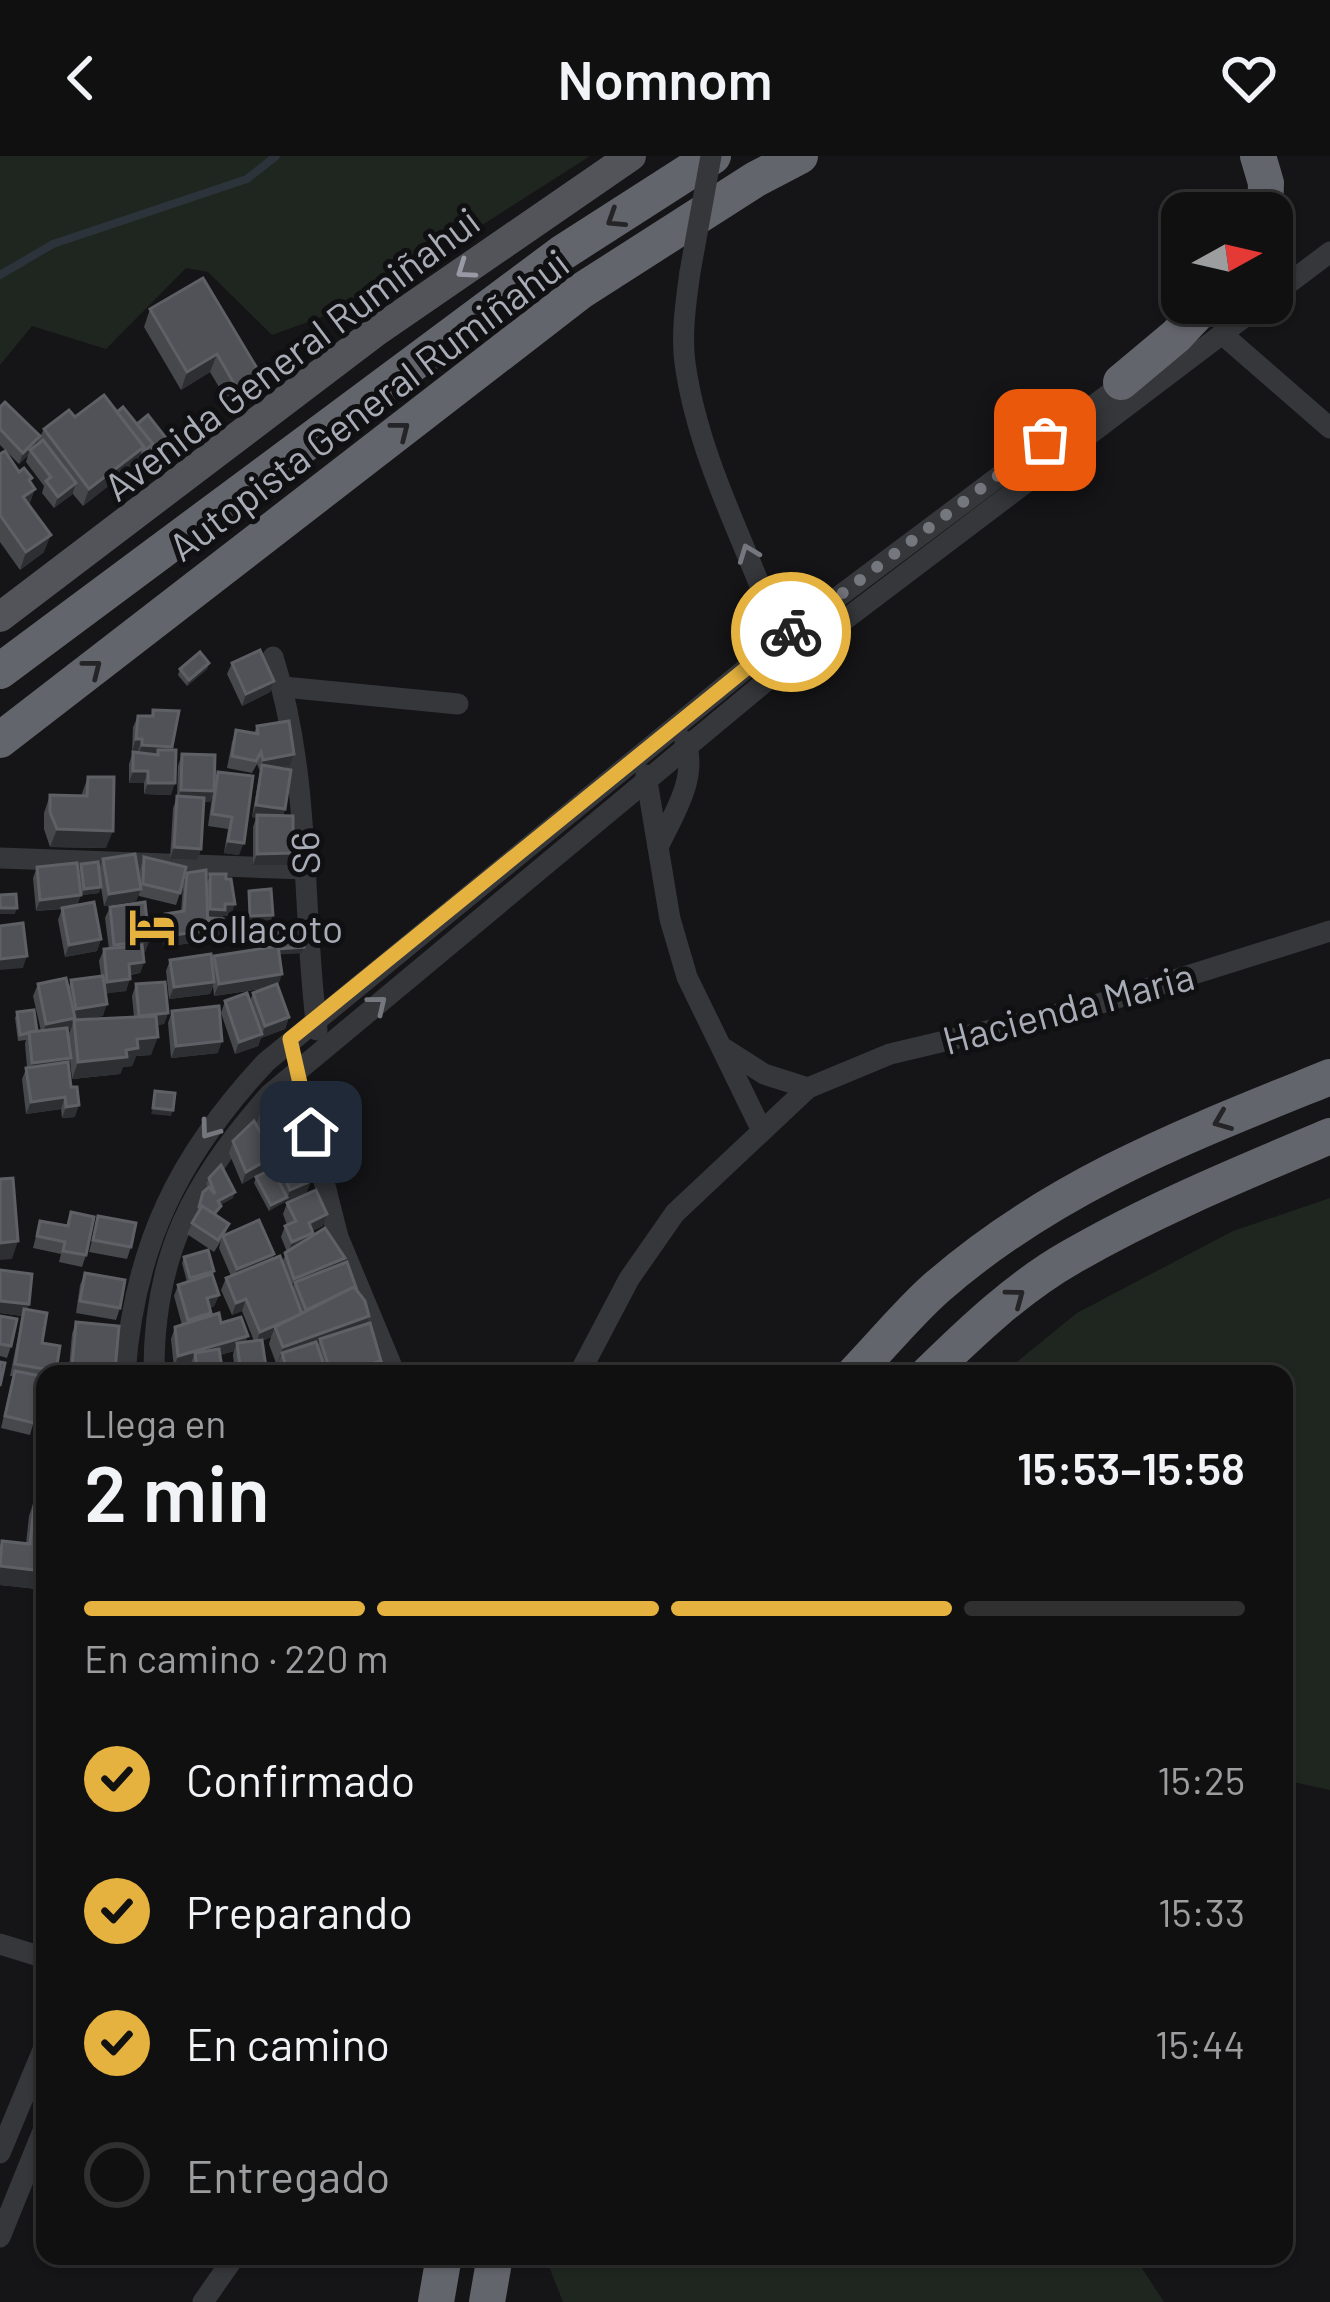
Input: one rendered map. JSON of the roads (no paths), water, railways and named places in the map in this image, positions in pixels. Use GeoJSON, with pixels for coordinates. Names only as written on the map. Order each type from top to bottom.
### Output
{"type":"FeatureCollection","features":[{"type":"Feature","properties":{"kind":"highway","name":"Autopista General Rumiñahui"},"geometry":{"type":"LineString","coordinates":[[0,670],[562,254],[712,156]]}},
{"type":"Feature","properties":{"kind":"highway","name":"Autopista General Rumiñahui"},"geometry":{"type":"LineString","coordinates":[[0,740],[580,291],[755,179],[800,156]]}},
{"type":"Feature","properties":{"kind":"highway"},"geometry":{"type":"LineString","coordinates":[[755,179],[834,156]]}},
{"type":"Feature","properties":{"kind":"highway"},"geometry":{"type":"LineString","coordinates":[[1258,156],[1266,192]]}},
{"type":"Feature","properties":{"kind":"highway"},"geometry":{"type":"LineString","coordinates":[[1120,382],[1176,336],[1204,324]]}},
{"type":"Feature","properties":{"kind":"highway"},"geometry":{"type":"LineString","coordinates":[[863,1365],[935,1289],[1035,1213],[1149,1150],[1330,1077]]}},
{"type":"Feature","properties":{"kind":"highway"},"geometry":{"type":"LineString","coordinates":[[937,1365],[970,1332],[1066,1259],[1181,1198],[1330,1136]]}},
{"type":"Feature","properties":{"kind":"highway"},"geometry":{"type":"LineString","coordinates":[[436,2302],[442,2265]]}},
{"type":"Feature","properties":{"kind":"highway"},"geometry":{"type":"LineString","coordinates":[[487,2302],[494,2265]]}},
{"type":"Feature","properties":{"kind":"main road","name":"Avenida General Rumiñahui"},"geometry":{"type":"LineString","coordinates":[[0,617],[374,333],[626,158]]}},
{"type":"Feature","properties":{"kind":"street"},"geometry":{"type":"LineString","coordinates":[[712,156],[685,305],[684,361],[700,432],[790,662]]}},
{"type":"Feature","properties":{"kind":"street"},"geometry":{"type":"LineString","coordinates":[[1293,280],[1330,251]]}},
{"type":"Feature","properties":{"kind":"street"},"geometry":{"type":"LineString","coordinates":[[155,1365],[159,1298],[172,1239],[243,1124],[301,1088],[320,1051],[790,662],[1186,359],[1211,324]]}},
{"type":"Feature","properties":{"kind":"street"},"geometry":{"type":"LineString","coordinates":[[1220,324],[1330,428]]}},
{"type":"Feature","properties":{"kind":"street"},"geometry":{"type":"LineString","coordinates":[[125,1365],[138,1280],[151,1232],[172,1189],[232,1098],[290,1039],[782,639],[1120,382],[1186,359]]}},
{"type":"Feature","properties":{"kind":"street","name":"S6"},"geometry":{"type":"LineString","coordinates":[[273,657],[284,687],[302,794],[320,1051]]}},
{"type":"Feature","properties":{"kind":"street"},"geometry":{"type":"LineString","coordinates":[[284,687],[458,704]]}},
{"type":"Feature","properties":{"kind":"street"},"geometry":{"type":"LineString","coordinates":[[658,848],[688,776],[688,749],[677,728]]}},
{"type":"Feature","properties":{"kind":"street"},"geometry":{"type":"LineString","coordinates":[[644,752],[670,919],[687,976],[762,1131]]}},
{"type":"Feature","properties":{"kind":"street"},"geometry":{"type":"LineString","coordinates":[[0,858],[304,869]]}},
{"type":"Feature","properties":{"kind":"street","name":"Hacienda Maria"},"geometry":{"type":"LineString","coordinates":[[584,1365],[629,1279],[674,1213],[808,1088],[890,1054],[1091,1006],[1330,932]]}},
{"type":"Feature","properties":{"kind":"street"},"geometry":{"type":"LineString","coordinates":[[290,1039],[338,1237],[391,1365]]}},
{"type":"Feature","properties":{"kind":"street"},"geometry":{"type":"LineString","coordinates":[[724,1048],[764,1074],[808,1088]]}},
{"type":"Feature","properties":{"kind":"street"},"geometry":{"type":"LineString","coordinates":[[0,1944],[36,1955]]}},
{"type":"Feature","properties":{"kind":"street"},"geometry":{"type":"LineString","coordinates":[[0,2237],[35,2150],[4,2145],[36,2067]]}},
{"type":"Feature","properties":{"kind":"street"},"geometry":{"type":"LineString","coordinates":[[202,2302],[229,2265]]}},
{"type":"Feature","properties":{"kind":"waterway"},"geometry":{"type":"LineString","coordinates":[[0,275],[53,244],[247,179],[276,156]]}},
{"type":"Feature","properties":{"kind":"place","name":"collacoto"},"geometry":{"type":"Point","coordinates":[152,927]}}]}
